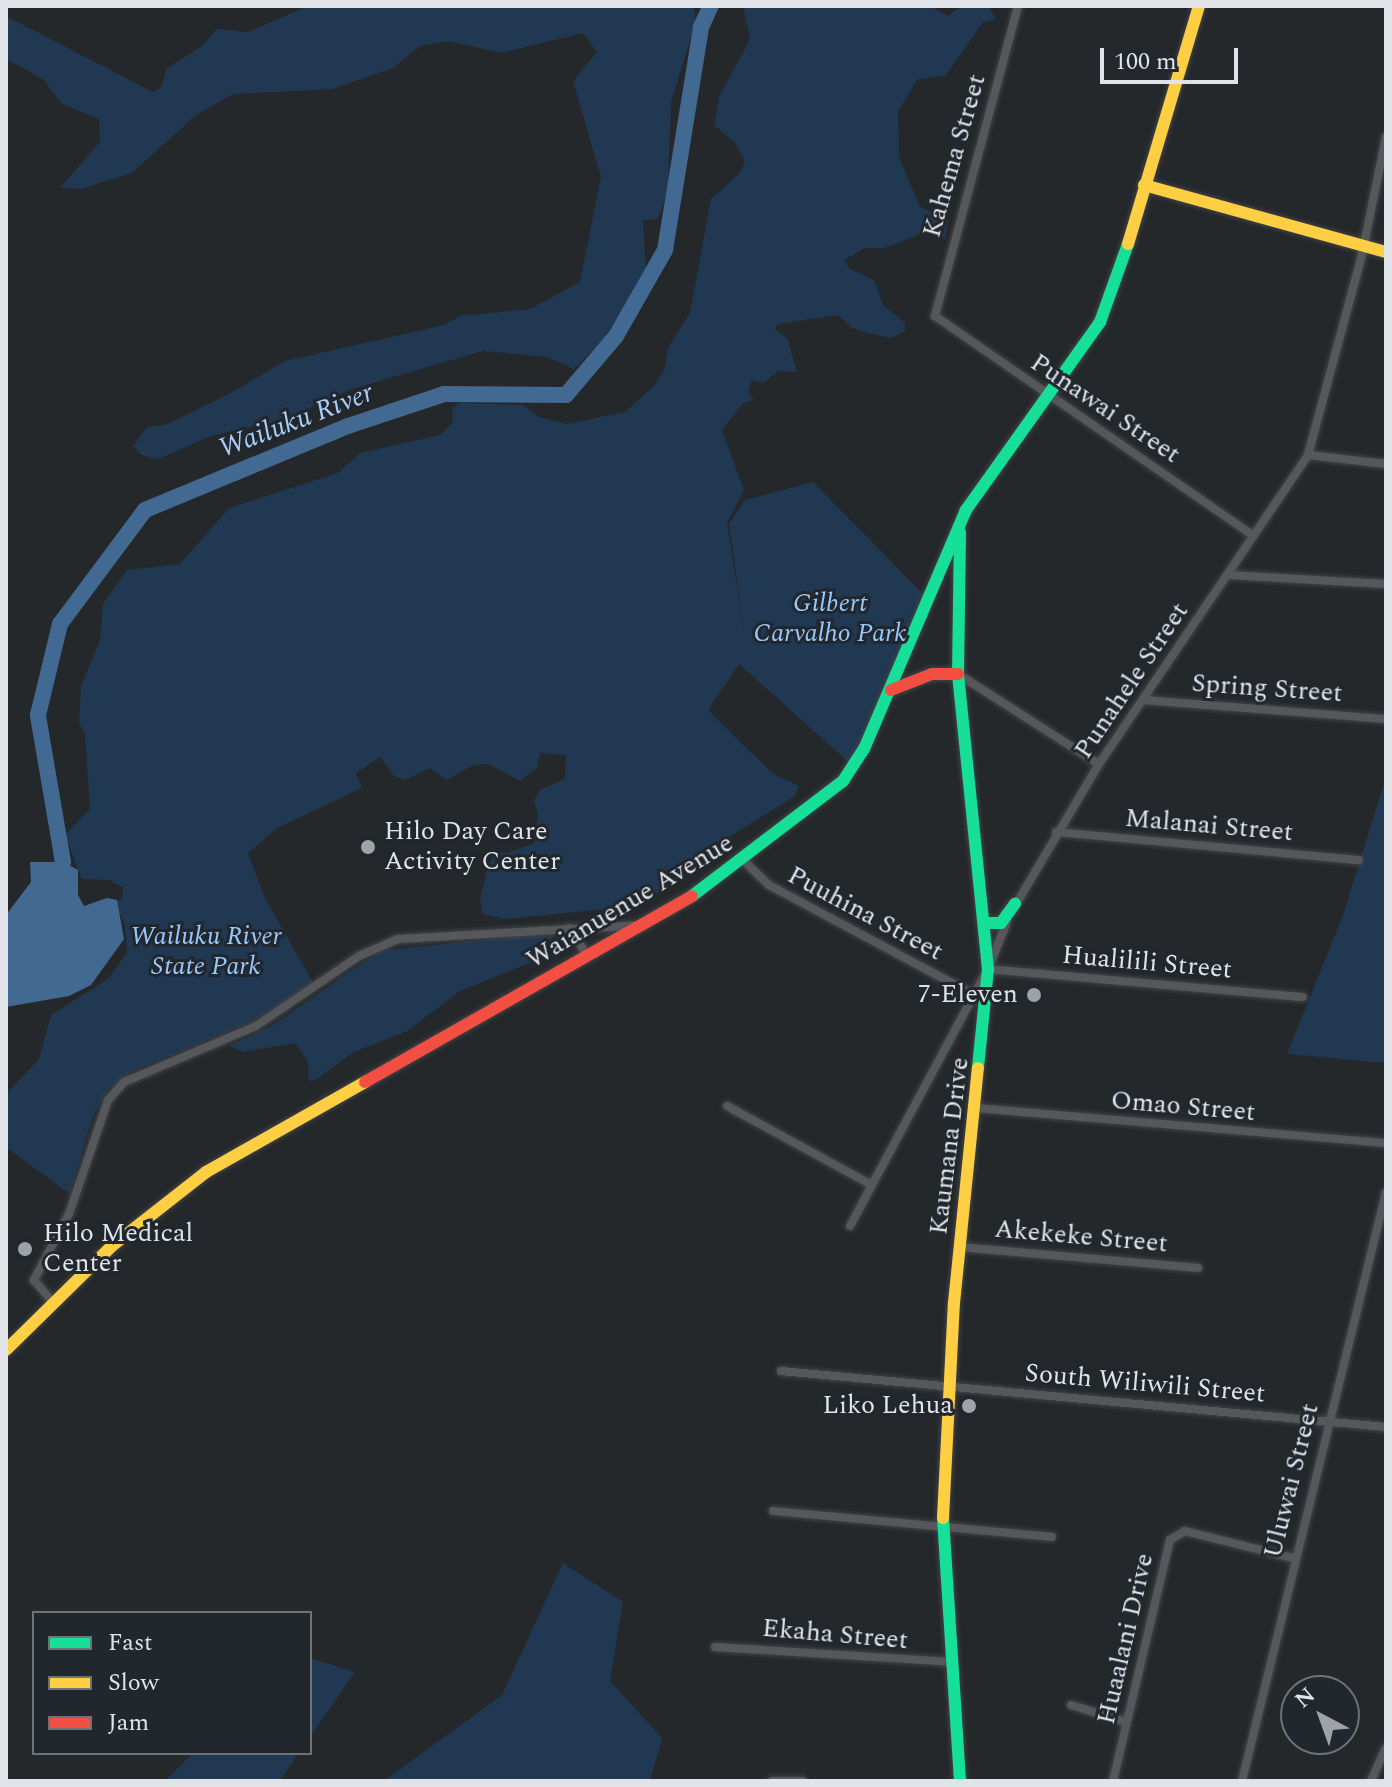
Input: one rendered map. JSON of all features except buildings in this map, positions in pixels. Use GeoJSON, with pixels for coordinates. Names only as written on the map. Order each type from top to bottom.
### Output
{"type":"FeatureCollection","features":[{"type":"Feature","properties":{"kind":"street","name":"Kahema Street"},"geometry":{"type":"LineString","coordinates":[[935,316],[1018,6]]}},
{"type":"Feature","properties":{"kind":"street","name":"Waianuenue Avenue"},"geometry":{"type":"LineString","coordinates":[[6,1350],[52,1301],[113,1245],[206,1172],[646,925],[744,861],[843,781],[863,751],[891,690],[963,518],[988,474],[1050,397],[1100,322],[1117,282],[1199,6]]}},
{"type":"Feature","properties":{"kind":"street","name":"Punahele Street"},"geometry":{"type":"LineString","coordinates":[[850,1226],[988,969],[1015,904],[1056,832],[1308,455],[1362,248],[1386,137]]}},
{"type":"Feature","properties":{"kind":"street"},"geometry":{"type":"LineString","coordinates":[[1144,185],[1362,248],[1386,252]]}},
{"type":"Feature","properties":{"kind":"street","name":"Punawai Street"},"geometry":{"type":"LineString","coordinates":[[935,316],[1253,535]]}},
{"type":"Feature","properties":{"kind":"street"},"geometry":{"type":"LineString","coordinates":[[1308,455],[1386,464]]}},
{"type":"Feature","properties":{"kind":"street","name":"Kaumana Drive"},"geometry":{"type":"LineString","coordinates":[[960,1781],[943,1525],[948,1387],[988,969],[958,674],[958,543],[963,518]]}},
{"type":"Feature","properties":{"kind":"street"},"geometry":{"type":"LineString","coordinates":[[1228,575],[1386,584]]}},
{"type":"Feature","properties":{"kind":"street"},"geometry":{"type":"LineString","coordinates":[[891,690],[913,679],[958,674],[1099,764]]}},
{"type":"Feature","properties":{"kind":"street","name":"Spring Street"},"geometry":{"type":"LineString","coordinates":[[1144,700],[1386,719]]}},
{"type":"Feature","properties":{"kind":"street","name":"Malanai Street"},"geometry":{"type":"LineString","coordinates":[[1056,832],[1359,860]]}},
{"type":"Feature","properties":{"kind":"street","name":"Puuhina Street"},"geometry":{"type":"LineString","coordinates":[[744,861],[769,885],[974,995]]}},
{"type":"Feature","properties":{"kind":"street"},"geometry":{"type":"LineString","coordinates":[[984,923],[1001,923],[1015,904]]}},
{"type":"Feature","properties":{"kind":"street"},"geometry":{"type":"LineString","coordinates":[[52,1301],[34,1280],[69,1214],[108,1100],[124,1082],[256,1026],[377,946],[415,936],[646,925]]}},
{"type":"Feature","properties":{"kind":"street"},"geometry":{"type":"LineString","coordinates":[[569,928],[588,956]]}},
{"type":"Feature","properties":{"kind":"street","name":"Hualilili Street"},"geometry":{"type":"LineString","coordinates":[[988,969],[1303,997]]}},
{"type":"Feature","properties":{"kind":"street"},"geometry":{"type":"LineString","coordinates":[[727,1106],[872,1185]]}},
{"type":"Feature","properties":{"kind":"street","name":"Omao Street"},"geometry":{"type":"LineString","coordinates":[[977,1108],[1386,1143]]}},
{"type":"Feature","properties":{"kind":"street","name":"Uluwai Street"},"geometry":{"type":"LineString","coordinates":[[1242,1781],[1293,1558],[1386,1192]]}},
{"type":"Feature","properties":{"kind":"street","name":"Akekeke Street"},"geometry":{"type":"LineString","coordinates":[[960,1247],[1198,1268]]}},
{"type":"Feature","properties":{"kind":"street","name":"South Wiliwili Street"},"geometry":{"type":"LineString","coordinates":[[781,1371],[1386,1427]]}},
{"type":"Feature","properties":{"kind":"street"},"geometry":{"type":"LineString","coordinates":[[773,1511],[1052,1537]]}},
{"type":"Feature","properties":{"kind":"street","name":"Huaalani Drive"},"geometry":{"type":"LineString","coordinates":[[1113,1781],[1176,1533],[1185,1531],[1293,1558]]}},
{"type":"Feature","properties":{"kind":"street","name":"Ekaha Street"},"geometry":{"type":"LineString","coordinates":[[715,1647],[952,1662]]}},
{"type":"Feature","properties":{"kind":"street"},"geometry":{"type":"LineString","coordinates":[[1071,1705],[1126,1722]]}},
{"type":"Feature","properties":{"kind":"street"},"geometry":{"type":"LineString","coordinates":[[1371,1781],[1386,1748]]}},
{"type":"Feature","properties":{"kind":"street"},"geometry":{"type":"LineString","coordinates":[[772,1781],[803,1781]]}},
{"type":"Feature","properties":{"kind":"green space"},"geometry":{"type":"Polygon","coordinates":[[[308,6],[693,6],[696,21],[671,102],[668,190],[658,219],[643,220],[646,274],[603,340],[574,369],[547,357],[483,351],[352,389],[311,407],[288,426],[259,425],[211,436],[158,459],[142,455],[133,446],[147,427],[165,425],[229,394],[285,361],[444,325],[460,316],[530,309],[580,282],[601,177],[573,81],[597,52],[583,33],[501,53],[449,41],[420,46],[393,68],[332,89],[233,94],[196,115],[132,173],[81,189],[60,188],[100,142],[99,119],[62,104],[43,79],[6,59],[6,16],[153,92],[162,86],[166,69],[202,46],[217,29],[248,32],[308,6]]]}},
{"type":"Feature","properties":{"kind":"green space"},"geometry":{"type":"Polygon","coordinates":[[[743,6],[930,6],[949,16],[961,6],[988,6],[996,19],[983,22],[946,75],[917,80],[898,112],[899,157],[920,207],[948,220],[945,240],[933,229],[884,248],[865,248],[844,260],[850,269],[874,280],[883,305],[905,323],[905,331],[891,338],[868,333],[852,328],[838,315],[778,324],[775,329],[788,340],[797,372],[779,371],[763,383],[752,380],[748,391],[754,400],[743,403],[722,430],[744,490],[727,523],[745,638],[729,523],[745,500],[813,482],[928,599],[854,767],[739,664],[708,710],[773,774],[799,786],[795,796],[692,860],[666,892],[646,893],[625,907],[505,919],[483,914],[480,899],[488,867],[496,852],[508,853],[534,843],[538,815],[534,800],[540,790],[565,779],[566,755],[540,753],[537,768],[520,781],[488,764],[473,765],[447,780],[430,768],[405,780],[394,776],[380,757],[356,773],[362,788],[277,828],[248,853],[265,898],[313,983],[252,1022],[133,1071],[107,1091],[92,1118],[70,1194],[6,1147],[6,1094],[39,1059],[51,1015],[108,979],[127,953],[125,925],[115,902],[122,899],[123,887],[109,880],[82,879],[65,835],[90,809],[85,734],[79,723],[81,686],[100,640],[103,604],[127,570],[180,564],[229,508],[338,473],[360,453],[440,435],[452,424],[453,408],[459,403],[523,405],[539,417],[566,424],[625,412],[654,386],[665,368],[668,348],[690,313],[711,199],[740,173],[745,161],[736,144],[714,125],[719,97],[750,39],[743,6]]]}},
{"type":"Feature","properties":{"kind":"green space"},"geometry":{"type":"Polygon","coordinates":[[[1386,777],[1386,1063],[1287,1054],[1343,915],[1386,777]]]}},
{"type":"Feature","properties":{"kind":"green space"},"geometry":{"type":"Polygon","coordinates":[[[544,933],[552,936],[553,944],[539,959],[460,991],[407,1031],[354,1052],[314,1081],[309,1081],[308,1062],[295,1043],[243,1052],[229,1046],[271,1026],[380,951],[544,933]]]}},
{"type":"Feature","properties":{"kind":"green space"},"geometry":{"type":"Polygon","coordinates":[[[563,1563],[623,1602],[610,1681],[662,1738],[650,1781],[384,1781],[502,1695],[563,1563]]]}},
{"type":"Feature","properties":{"kind":"green space"},"geometry":{"type":"Polygon","coordinates":[[[312,1659],[355,1672],[312,1734],[312,1659]]]}},
{"type":"Feature","properties":{"kind":"green space"},"geometry":{"type":"Polygon","coordinates":[[[191,1755],[298,1755],[279,1781],[165,1781],[191,1755]]]}},
{"type":"Feature","properties":{"kind":"shaded area"},"geometry":{"type":"Polygon","coordinates":[[[30,862],[63,862],[78,870],[78,895],[84,906],[107,898],[117,900],[124,939],[91,985],[69,996],[6,1007],[6,915],[31,882],[30,862]]]}},
{"type":"Feature","properties":{"kind":"waterway","name":"Wailuku River"},"geometry":{"type":"LineString","coordinates":[[56,882],[63,862],[38,715],[60,624],[145,510],[348,426],[444,394],[566,395],[616,336],[665,250],[701,27],[711,6]]}},
{"type":"Feature","properties":{"kind":"traffic: fast"},"geometry":{"type":"LineString","coordinates":[[692,896],[843,781],[864,749],[966,510],[1100,322],[1128,244]]}},
{"type":"Feature","properties":{"kind":"traffic: fast"},"geometry":{"type":"LineString","coordinates":[[960,532],[958,674],[988,969],[978,1068]]}},
{"type":"Feature","properties":{"kind":"traffic: fast"},"geometry":{"type":"LineString","coordinates":[[984,923],[1001,923],[1015,904]]}},
{"type":"Feature","properties":{"kind":"traffic: fast"},"geometry":{"type":"LineString","coordinates":[[943,1518],[960,1781]]}},
{"type":"Feature","properties":{"kind":"traffic: slow"},"geometry":{"type":"LineString","coordinates":[[1128,244],[1199,6]]}},
{"type":"Feature","properties":{"kind":"traffic: slow"},"geometry":{"type":"LineString","coordinates":[[1144,185],[1386,252]]}},
{"type":"Feature","properties":{"kind":"traffic: slow"},"geometry":{"type":"LineString","coordinates":[[943,1518],[954,1303],[978,1068]]}},
{"type":"Feature","properties":{"kind":"traffic: slow"},"geometry":{"type":"LineString","coordinates":[[6,1350],[113,1245],[206,1172],[365,1082]]}},
{"type":"Feature","properties":{"kind":"traffic: jam"},"geometry":{"type":"LineString","coordinates":[[891,690],[932,674],[958,674]]}},
{"type":"Feature","properties":{"kind":"traffic: jam"},"geometry":{"type":"LineString","coordinates":[[365,1082],[692,896]]}},
{"type":"Feature","properties":{"kind":"place","name":"Hilo Day Care Activity Center"},"geometry":{"type":"Point","coordinates":[368,847]}},
{"type":"Feature","properties":{"kind":"place","name":"7-Eleven"},"geometry":{"type":"Point","coordinates":[1034,995]}},
{"type":"Feature","properties":{"kind":"place","name":"Hilo Medical Center"},"geometry":{"type":"Point","coordinates":[25,1249]}},
{"type":"Feature","properties":{"kind":"place","name":"Liko Lehua"},"geometry":{"type":"Point","coordinates":[969,1406]}},
{"type":"Feature","properties":{"kind":"park label","name":"Gilbert Carvalho Park"},"geometry":{"type":"Point","coordinates":[830,619]}},
{"type":"Feature","properties":{"kind":"park label","name":"Wailuku River State Park"},"geometry":{"type":"Point","coordinates":[206,952]}}]}
